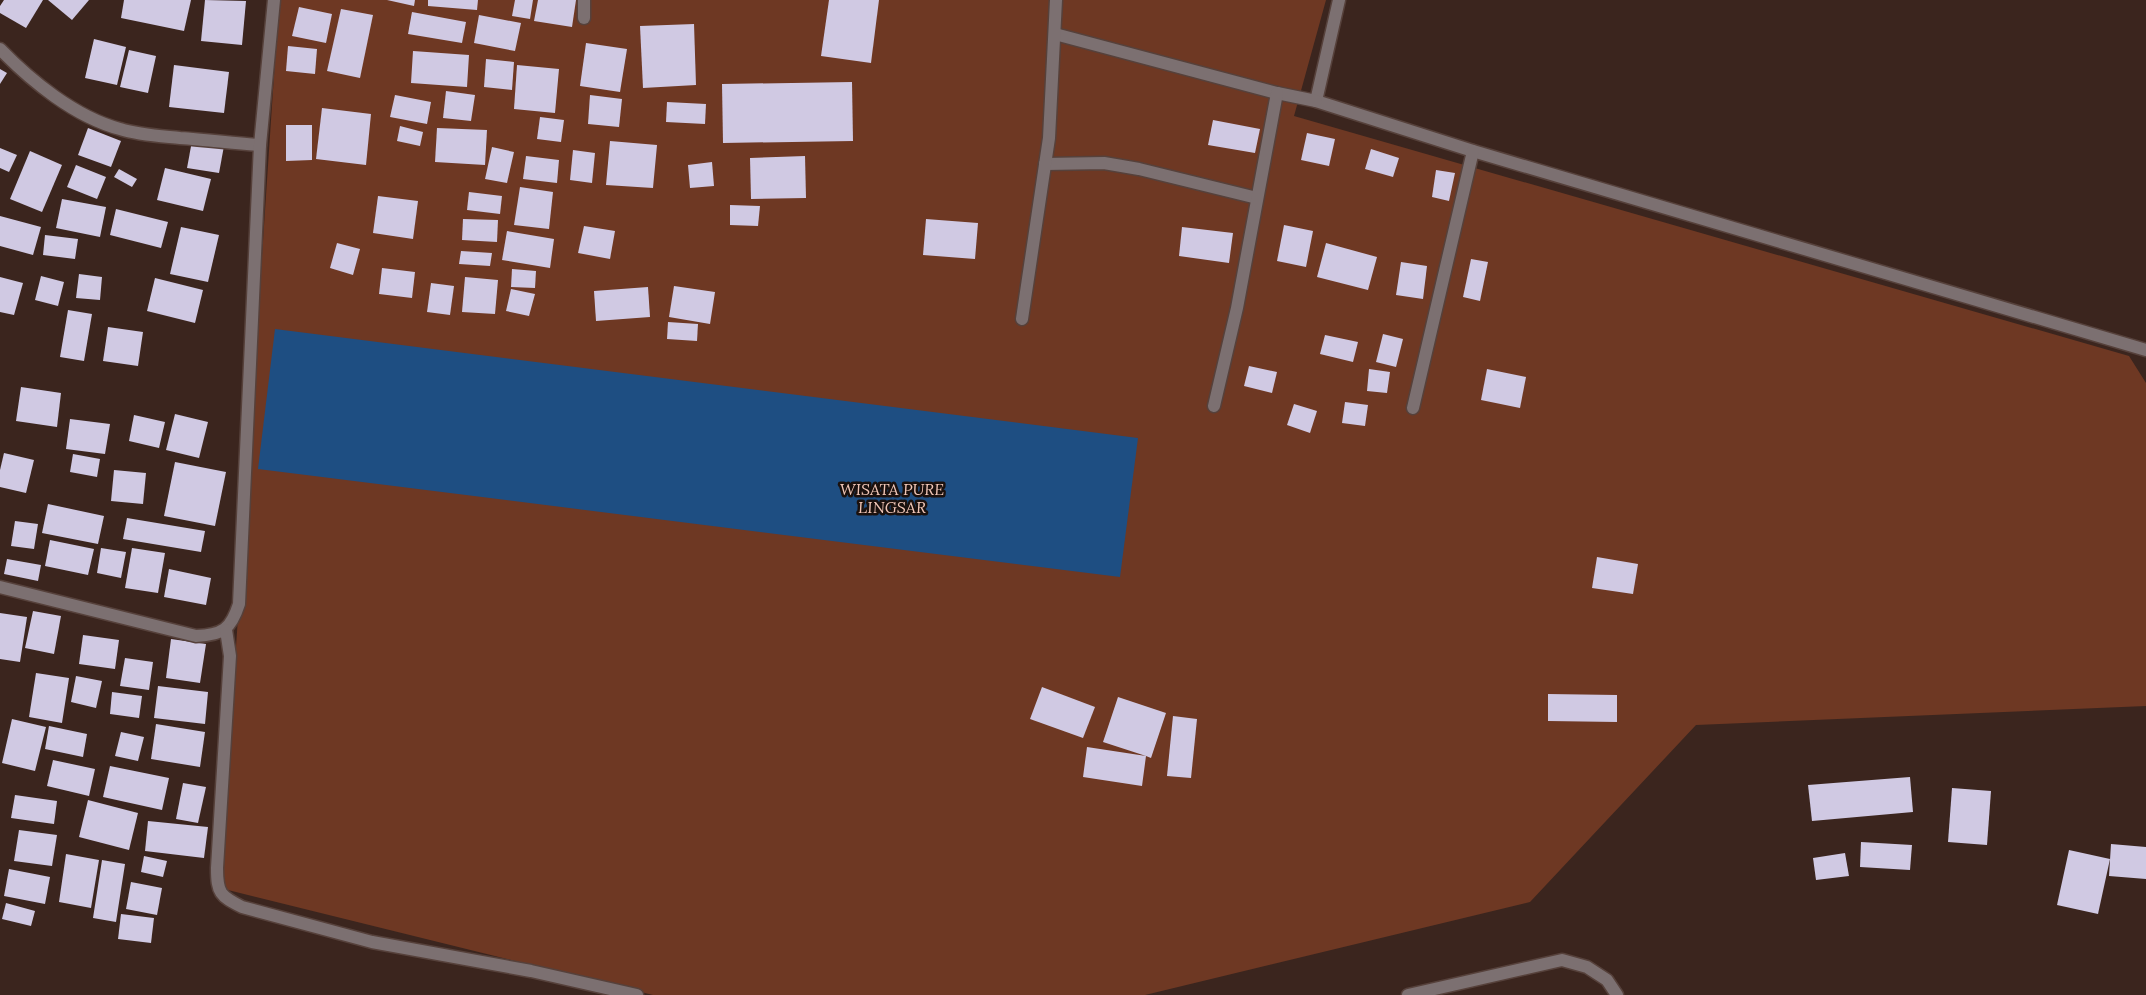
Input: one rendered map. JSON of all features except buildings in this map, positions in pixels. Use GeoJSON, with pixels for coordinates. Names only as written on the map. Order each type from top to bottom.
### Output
{"type":"FeatureCollection","features":[{"type":"Feature","properties":{"kind":"street"},"geometry":{"type":"LineString","coordinates":[[0,587],[196,636],[214,636],[226,630],[235,617],[239,604],[260,145],[274,0]]}},
{"type":"Feature","properties":{"kind":"street"},"geometry":{"type":"LineString","coordinates":[[584,0],[584,18]]}},
{"type":"Feature","properties":{"kind":"street"},"geometry":{"type":"LineString","coordinates":[[1022,319],[1049,138],[1056,0]]}},
{"type":"Feature","properties":{"kind":"street"},"geometry":{"type":"LineString","coordinates":[[1316,101],[1339,0]]}},
{"type":"Feature","properties":{"kind":"street"},"geometry":{"type":"LineString","coordinates":[[1055,34],[1277,93],[1316,101],[1474,151],[2146,350]]}},
{"type":"Feature","properties":{"kind":"street"},"geometry":{"type":"LineString","coordinates":[[0,49],[25,75],[52,95],[117,129],[138,134],[260,145]]}},
{"type":"Feature","properties":{"kind":"street"},"geometry":{"type":"LineString","coordinates":[[1214,406],[1237,308],[1277,93]]}},
{"type":"Feature","properties":{"kind":"street"},"geometry":{"type":"LineString","coordinates":[[1413,408],[1474,151]]}},
{"type":"Feature","properties":{"kind":"street"},"geometry":{"type":"LineString","coordinates":[[1044,164],[1104,163],[1139,169],[1257,198]]}},
{"type":"Feature","properties":{"kind":"street"},"geometry":{"type":"LineString","coordinates":[[226,630],[230,656],[217,868],[217,886],[226,899],[242,907],[372,942],[531,971],[637,995]]}},
{"type":"Feature","properties":{"kind":"street"},"geometry":{"type":"LineString","coordinates":[[1408,995],[1562,960],[1588,967],[1606,980],[1617,995]]}},
{"type":"Feature","properties":{"kind":"green space","name":"WISATA PURE LINGSAR"},"geometry":{"type":"Polygon","coordinates":[[[279,0],[1326,0],[1294,116],[2129,356],[2146,383],[2146,706],[1696,725],[1530,902],[1145,995],[653,995],[220,888],[279,0]]]}},
{"type":"Feature","properties":{"kind":"water"},"geometry":{"type":"Polygon","coordinates":[[[275,329],[1138,438],[1120,577],[258,469],[275,329]]]}}]}
